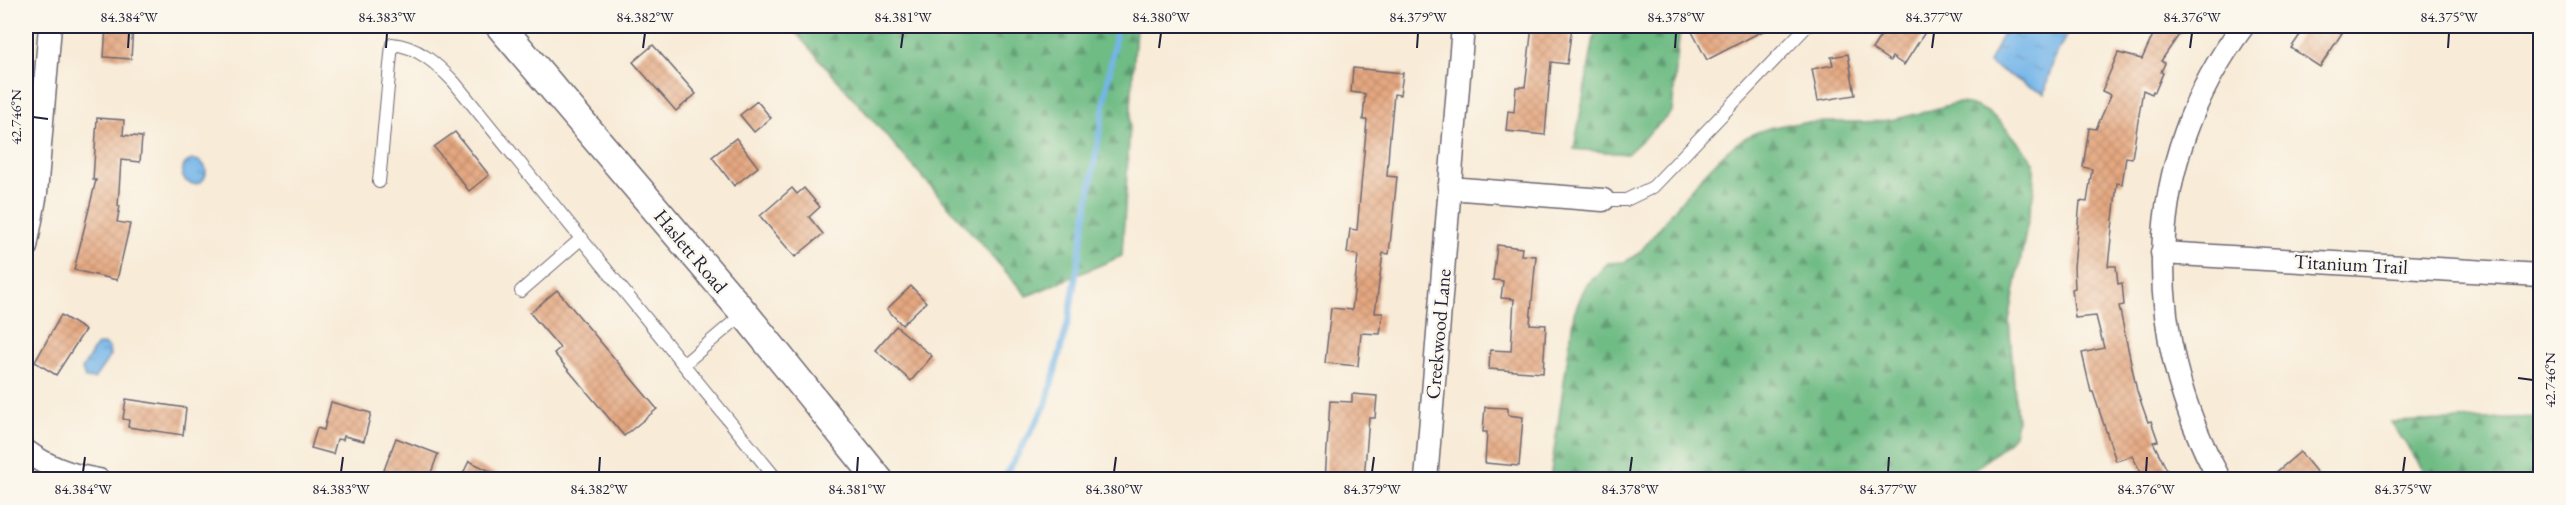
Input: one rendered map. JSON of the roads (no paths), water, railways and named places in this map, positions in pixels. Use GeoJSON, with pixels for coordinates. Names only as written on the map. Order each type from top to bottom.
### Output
{"type":"FeatureCollection","features":[{"type":"Feature","properties":{"kind":"street"},"geometry":{"type":"LineString","coordinates":[[26,247],[36,193],[50,26]]}},
{"type":"Feature","properties":{"kind":"street","name":"Haslett Road"},"geometry":{"type":"LineString","coordinates":[[500,26],[744,313],[879,480]]}},
{"type":"Feature","properties":{"kind":"street","name":"Creekwood Lane"},"geometry":{"type":"LineString","coordinates":[[1426,480],[1463,26]]}},
{"type":"Feature","properties":{"kind":"street"},"geometry":{"type":"LineString","coordinates":[[2220,480],[2191,420],[2174,366],[2165,321],[2162,253],[2171,185],[2189,123],[2217,64],[2243,26]]}},
{"type":"Feature","properties":{"kind":"street"},"geometry":{"type":"LineString","coordinates":[[1449,188],[1603,200]]}},
{"type":"Feature","properties":{"kind":"street","name":"Titanium Trail"},"geometry":{"type":"LineString","coordinates":[[2162,253],[2541,275]]}},
{"type":"Feature","properties":{"kind":"street"},"geometry":{"type":"LineString","coordinates":[[26,451],[33,457],[77,476],[99,480]]}},
{"type":"Feature","properties":{"kind":"lane"},"geometry":{"type":"LineString","coordinates":[[1603,200],[1626,200],[1653,187],[1807,26]]}},
{"type":"Feature","properties":{"kind":"lane"},"geometry":{"type":"LineString","coordinates":[[380,182],[392,44],[402,45],[422,55],[443,70],[774,476],[770,480]]}},
{"type":"Feature","properties":{"kind":"lane"},"geometry":{"type":"LineString","coordinates":[[520,291],[582,238]]}},
{"type":"Feature","properties":{"kind":"lane"},"geometry":{"type":"LineString","coordinates":[[684,364],[744,313]]}},
{"type":"Feature","properties":{"kind":"water"},"geometry":{"type":"Polygon","coordinates":[[[2006,26],[2072,26],[2055,58],[2045,94],[1989,63],[2006,26]]]}},
{"type":"Feature","properties":{"kind":"water"},"geometry":{"type":"Polygon","coordinates":[[[194,160],[199,161],[205,167],[205,177],[199,183],[194,184],[189,183],[183,177],[182,172],[183,167],[189,161],[194,160]]]}},
{"type":"Feature","properties":{"kind":"water"},"geometry":{"type":"Polygon","coordinates":[[[103,344],[109,348],[110,356],[94,379],[85,378],[82,369],[96,346],[103,344]]]}},
{"type":"Feature","properties":{"kind":"waterway"},"geometry":{"type":"LineString","coordinates":[[1003,480],[1046,405],[1069,318],[1117,26]]}}]}
